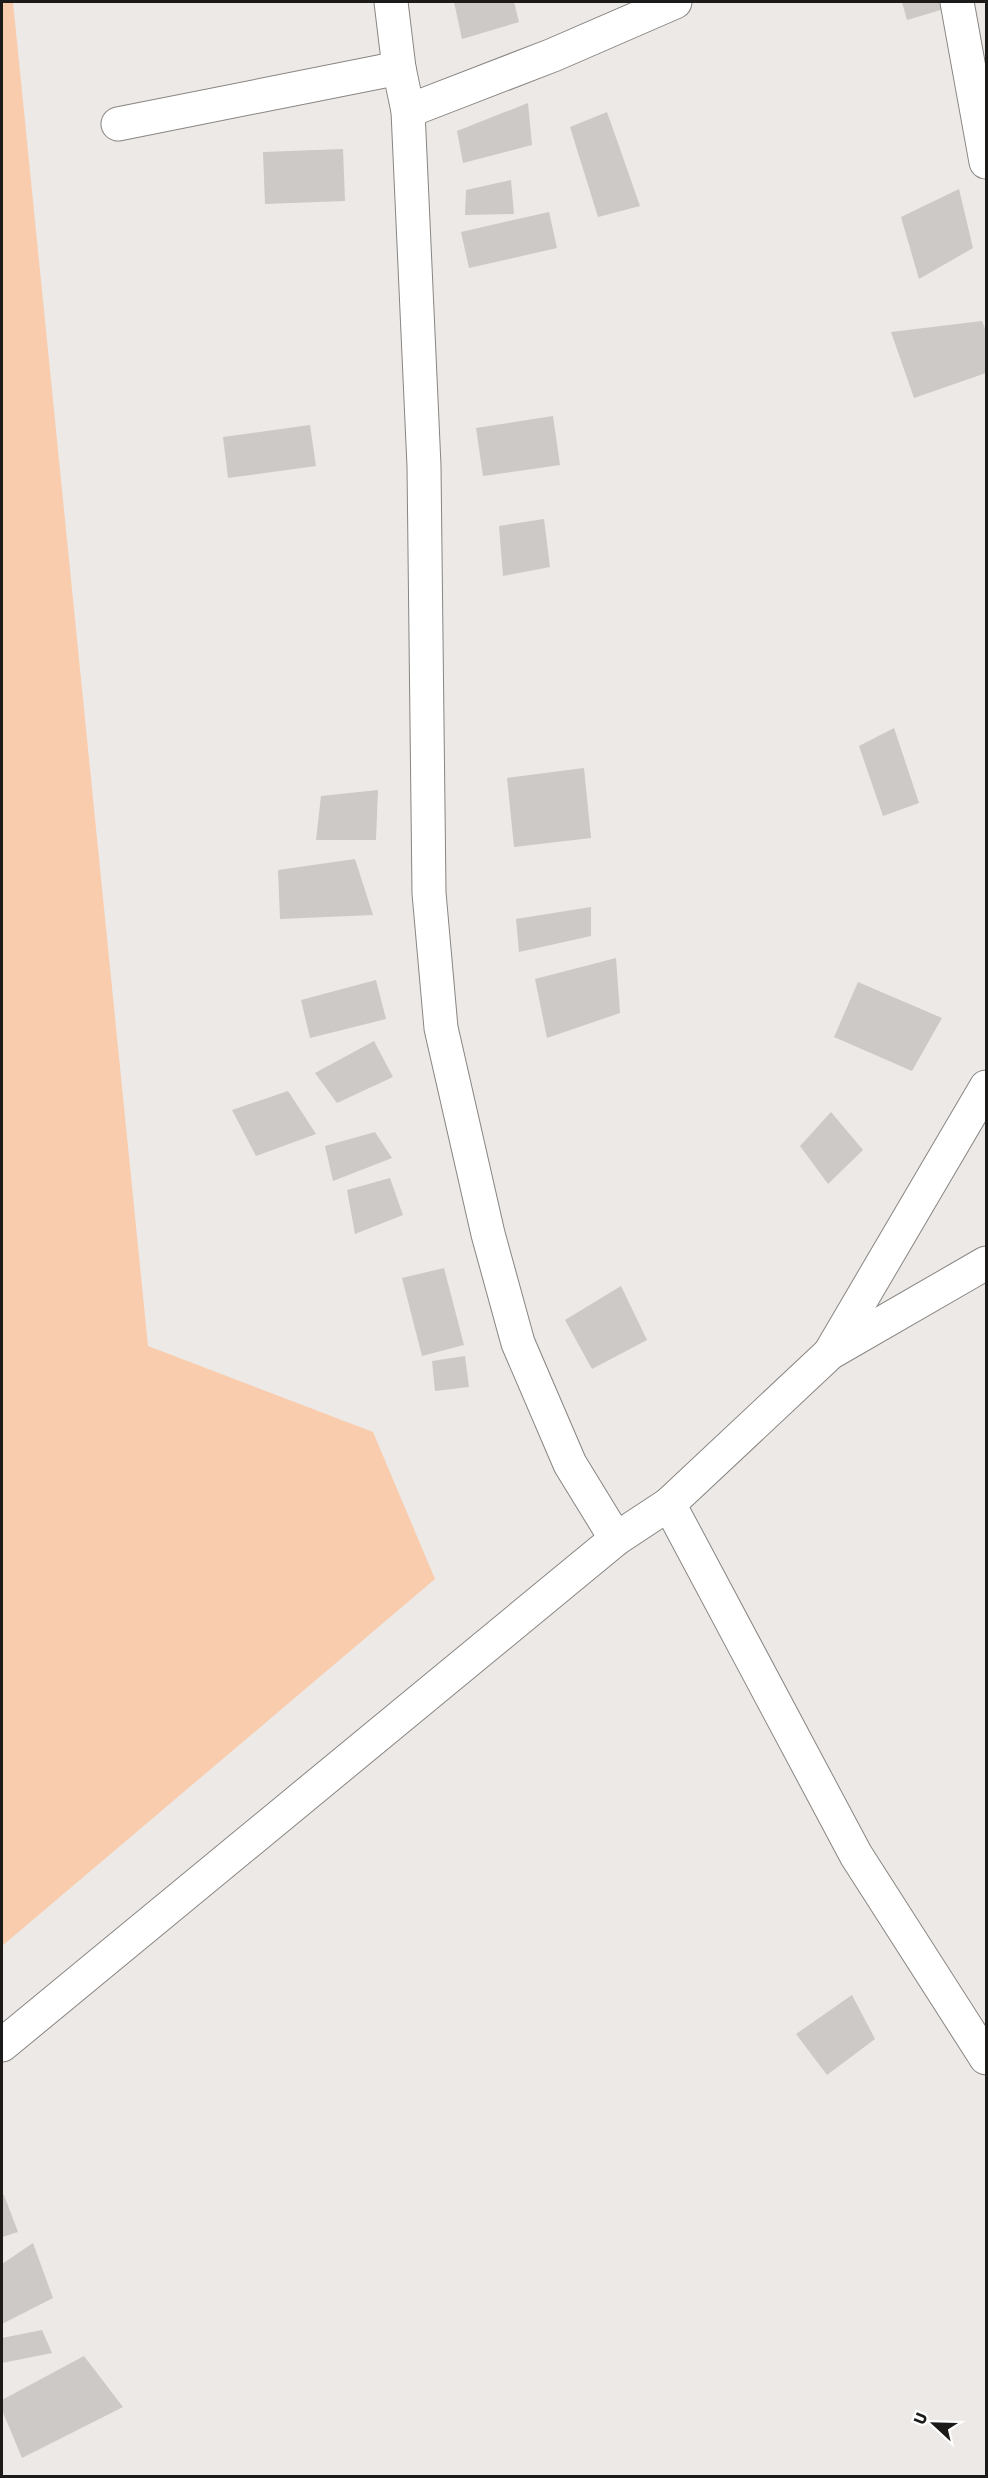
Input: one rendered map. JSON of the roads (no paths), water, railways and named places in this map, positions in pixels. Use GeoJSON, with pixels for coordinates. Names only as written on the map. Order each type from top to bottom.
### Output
{"type":"FeatureCollection","features":[{"type":"Feature","properties":{"kind":"street"},"geometry":{"type":"LineString","coordinates":[[391,2],[399,68],[408,111],[424,466],[429,893],[441,1028],[488,1234],[518,1343],[570,1464],[616,1539]]}},
{"type":"Feature","properties":{"kind":"street"},"geometry":{"type":"LineString","coordinates":[[408,111],[553,55],[675,2]]}},
{"type":"Feature","properties":{"kind":"street"},"geometry":{"type":"LineString","coordinates":[[957,2],[987,162]]}},
{"type":"Feature","properties":{"kind":"street"},"geometry":{"type":"LineString","coordinates":[[118,124],[399,68]]}},
{"type":"Feature","properties":{"kind":"street"},"geometry":{"type":"LineString","coordinates":[[830,1353],[987,1087]]}},
{"type":"Feature","properties":{"kind":"street"},"geometry":{"type":"LineString","coordinates":[[2,2045],[616,1539],[669,1504],[830,1353],[987,1263]]}},
{"type":"Feature","properties":{"kind":"street"},"geometry":{"type":"LineString","coordinates":[[669,1504],[856,1855],[987,2058]]}}]}
